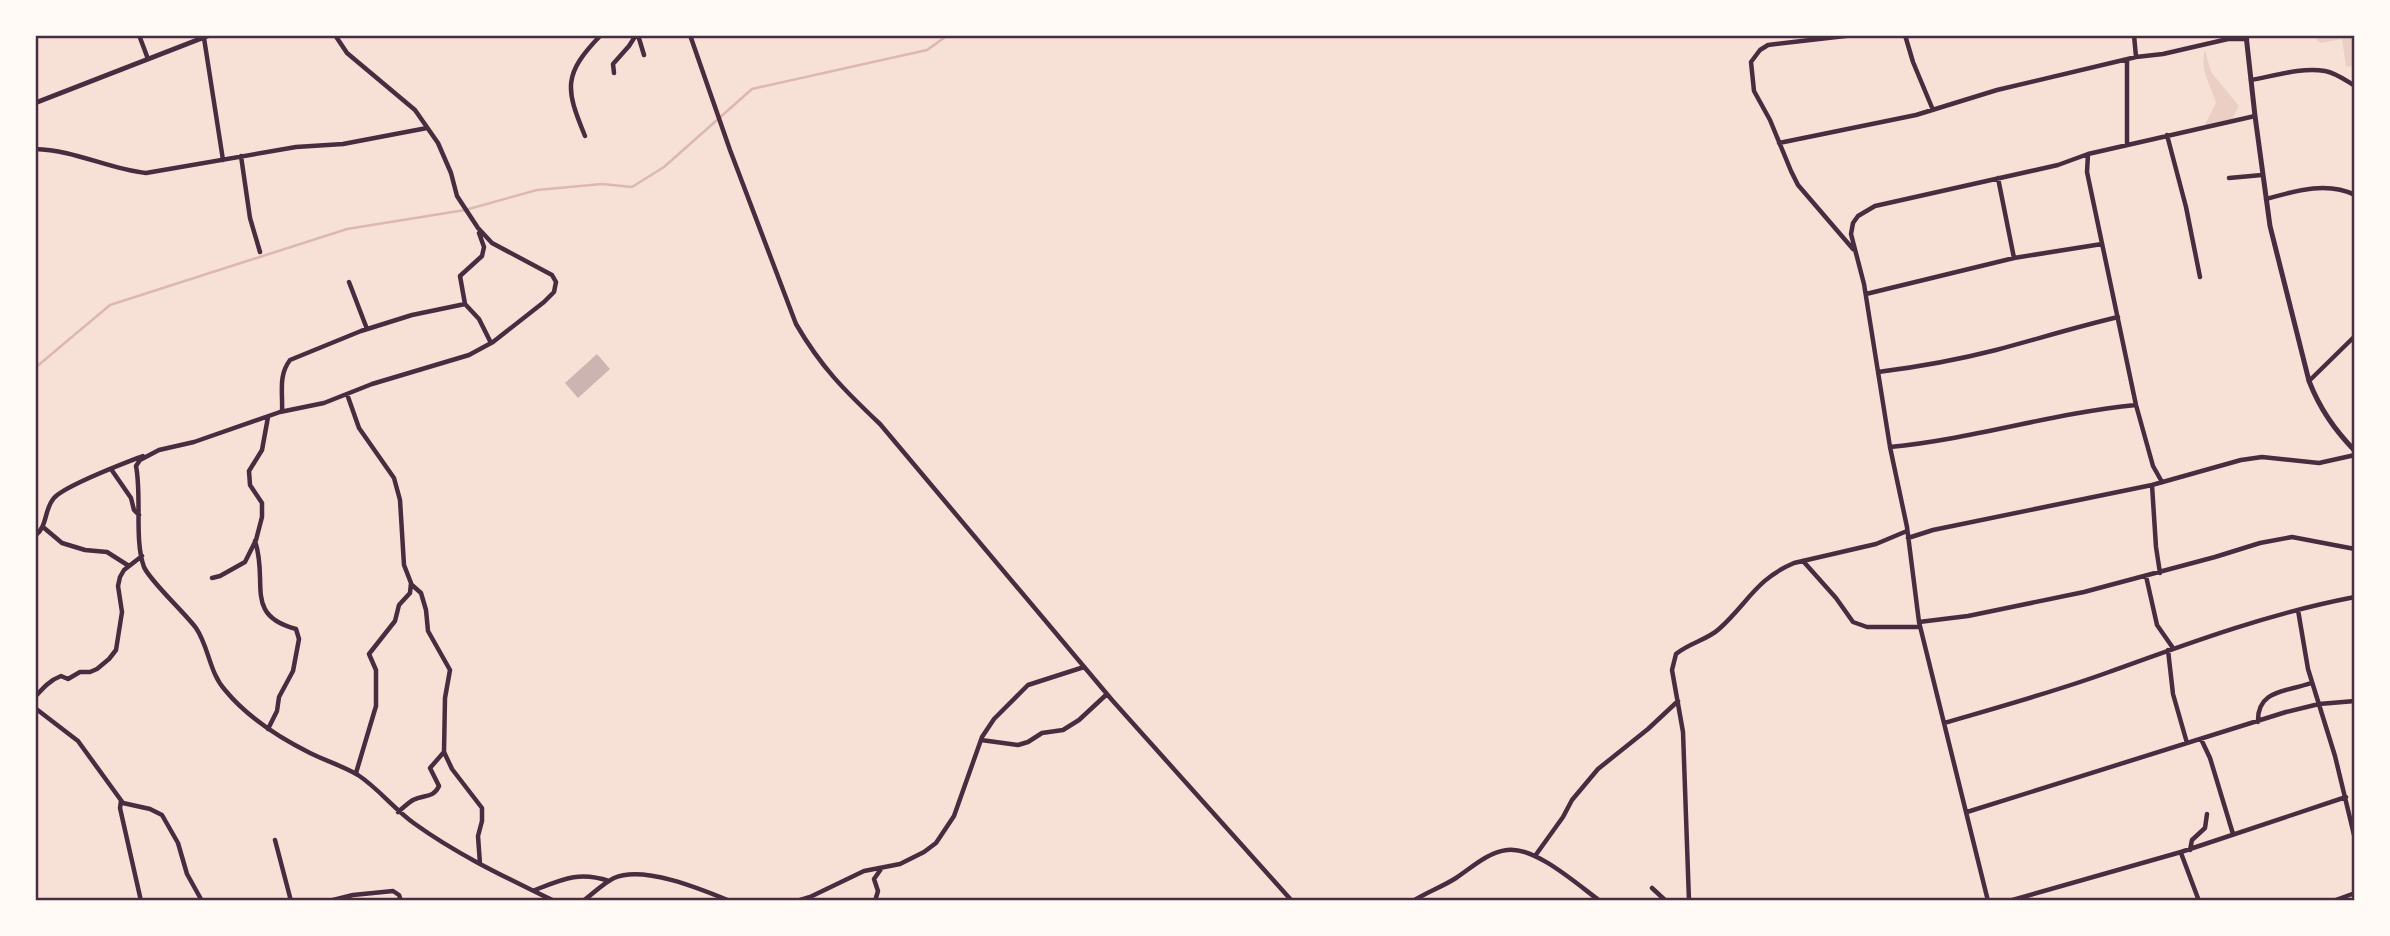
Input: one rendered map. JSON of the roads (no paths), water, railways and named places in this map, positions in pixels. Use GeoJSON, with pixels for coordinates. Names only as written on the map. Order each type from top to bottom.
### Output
{"type":"FeatureCollection","features":[{"type":"Feature","properties":{"kind":"street"},"geometry":{"type":"LineString","coordinates":[[139,35],[148,60]]}},
{"type":"Feature","properties":{"kind":"street"},"geometry":{"type":"LineString","coordinates":[[35,103],[211,35]]}},
{"type":"Feature","properties":{"kind":"street"},"geometry":{"type":"LineString","coordinates":[[35,536],[43,527],[52,499],[66,489],[149,454],[194,442],[282,411],[324,403],[372,384],[469,355],[491,343],[544,303],[554,292],[556,282],[552,275],[492,243],[478,228],[457,196],[444,153],[415,110],[347,53],[335,35]]}},
{"type":"Feature","properties":{"kind":"street"},"geometry":{"type":"LineString","coordinates":[[585,136],[570,93],[571,77],[576,65],[601,35]]}},
{"type":"Feature","properties":{"kind":"street"},"geometry":{"type":"LineString","coordinates":[[637,35],[644,55]]}},
{"type":"Feature","properties":{"kind":"street"},"geometry":{"type":"LineString","coordinates":[[614,73],[613,64],[637,35]]}},
{"type":"Feature","properties":{"kind":"street"},"geometry":{"type":"LineString","coordinates":[[690,35],[796,324],[810,348],[840,387],[880,424],[1107,694],[1292,901]]}},
{"type":"Feature","properties":{"kind":"street"},"geometry":{"type":"LineString","coordinates":[[1854,35],[1768,46],[1760,50],[1751,62],[1754,91],[1798,184],[1855,251]]}},
{"type":"Feature","properties":{"kind":"street"},"geometry":{"type":"LineString","coordinates":[[1905,35],[1933,110]]}},
{"type":"Feature","properties":{"kind":"street"},"geometry":{"type":"LineString","coordinates":[[2134,35],[2136,57]]}},
{"type":"Feature","properties":{"kind":"street"},"geometry":{"type":"LineString","coordinates":[[1779,144],[1933,110],[1997,90],[2136,57],[2247,37],[2270,226],[2309,381],[2328,421],[2355,453],[2319,463],[2252,458],[2152,485],[1933,530],[1909,538]]}},
{"type":"Feature","properties":{"kind":"street"},"geometry":{"type":"LineString","coordinates":[[204,38],[223,160]]}},
{"type":"Feature","properties":{"kind":"street"},"geometry":{"type":"LineString","coordinates":[[2126,60],[2127,145]]}},
{"type":"Feature","properties":{"kind":"street"},"geometry":{"type":"LineString","coordinates":[[2251,80],[2304,71],[2323,71],[2337,75],[2355,86]]}},
{"type":"Feature","properties":{"kind":"street"},"geometry":{"type":"LineString","coordinates":[[1989,901],[1919,624],[1909,538],[1890,447],[1866,295],[1851,234],[1853,223],[1864,211],[1875,206],[2058,165],[2088,154],[2255,116]]}},
{"type":"Feature","properties":{"kind":"street"},"geometry":{"type":"LineString","coordinates":[[35,149],[84,156],[130,172],[146,173],[296,147],[343,144],[427,128]]}},
{"type":"Feature","properties":{"kind":"street"},"geometry":{"type":"LineString","coordinates":[[2167,135],[2186,207],[2200,277]]}},
{"type":"Feature","properties":{"kind":"street"},"geometry":{"type":"LineString","coordinates":[[2088,154],[2087,172],[2136,405],[2153,466],[2162,482]]}},
{"type":"Feature","properties":{"kind":"street"},"geometry":{"type":"LineString","coordinates":[[241,156],[250,218],[260,252]]}},
{"type":"Feature","properties":{"kind":"street"},"geometry":{"type":"LineString","coordinates":[[2229,178],[2262,175]]}},
{"type":"Feature","properties":{"kind":"street"},"geometry":{"type":"LineString","coordinates":[[1998,178],[2014,258]]}},
{"type":"Feature","properties":{"kind":"street"},"geometry":{"type":"LineString","coordinates":[[2266,199],[2317,187],[2355,195]]}},
{"type":"Feature","properties":{"kind":"street"},"geometry":{"type":"LineString","coordinates":[[478,228],[484,252],[460,276],[465,304],[479,318],[491,343]]}},
{"type":"Feature","properties":{"kind":"street"},"geometry":{"type":"LineString","coordinates":[[1866,295],[2014,258],[2102,244]]}},
{"type":"Feature","properties":{"kind":"street"},"geometry":{"type":"LineString","coordinates":[[349,282],[367,329]]}},
{"type":"Feature","properties":{"kind":"street"},"geometry":{"type":"LineString","coordinates":[[282,411],[283,369],[290,360],[367,329],[412,315],[465,304]]}},
{"type":"Feature","properties":{"kind":"street"},"geometry":{"type":"LineString","coordinates":[[1878,372],[1957,359],[2118,317]]}},
{"type":"Feature","properties":{"kind":"street"},"geometry":{"type":"LineString","coordinates":[[2309,381],[2355,336]]}},
{"type":"Feature","properties":{"kind":"street"},"geometry":{"type":"LineString","coordinates":[[347,394],[359,428],[394,478],[400,499],[404,565],[411,584],[410,593],[399,605],[394,621],[369,654],[376,670],[376,706],[356,774]]}},
{"type":"Feature","properties":{"kind":"street"},"geometry":{"type":"LineString","coordinates":[[1890,447],[1940,441],[2092,410],[2136,405]]}},
{"type":"Feature","properties":{"kind":"street"},"geometry":{"type":"LineString","coordinates":[[212,578],[245,562],[255,541],[262,517],[262,503],[250,485],[249,471],[262,450],[268,416]]}},
{"type":"Feature","properties":{"kind":"street"},"geometry":{"type":"LineString","coordinates":[[149,454],[136,466],[140,493],[142,556],[146,571],[197,630],[214,675],[223,689],[268,729],[311,754],[356,774],[373,786],[398,812],[417,826],[503,877],[554,901]]}},
{"type":"Feature","properties":{"kind":"street"},"geometry":{"type":"LineString","coordinates":[[111,469],[131,498],[134,510],[140,515]]}},
{"type":"Feature","properties":{"kind":"street"},"geometry":{"type":"LineString","coordinates":[[2152,485],[2160,572]]}},
{"type":"Feature","properties":{"kind":"street"},"geometry":{"type":"LineString","coordinates":[[43,527],[62,543],[85,550],[107,552],[129,566]]}},
{"type":"Feature","properties":{"kind":"street"},"geometry":{"type":"LineString","coordinates":[[1689,901],[1683,732],[1672,670],[1676,654],[1718,630],[1765,579],[1781,568],[1876,544],[1907,531]]}},
{"type":"Feature","properties":{"kind":"street"},"geometry":{"type":"LineString","coordinates":[[1803,561],[1853,622],[1867,627],[1919,624],[2051,600],[2260,543],[2292,537],[2355,549]]}},
{"type":"Feature","properties":{"kind":"street"},"geometry":{"type":"LineString","coordinates":[[255,541],[261,564],[262,601],[267,615],[282,626],[296,629],[299,639],[293,671],[279,697],[277,711],[268,729]]}},
{"type":"Feature","properties":{"kind":"street"},"geometry":{"type":"LineString","coordinates":[[35,697],[58,677],[68,679],[80,672],[92,672],[116,650],[122,612],[120,577],[142,556]]}},
{"type":"Feature","properties":{"kind":"street"},"geometry":{"type":"LineString","coordinates":[[2146,576],[2155,619],[2170,649],[2173,694],[2187,743]]}},
{"type":"Feature","properties":{"kind":"street"},"geometry":{"type":"LineString","coordinates":[[411,584],[421,593],[428,631],[450,670],[445,698],[444,752],[452,769],[482,808],[478,836],[480,864]]}},
{"type":"Feature","properties":{"kind":"street"},"geometry":{"type":"LineString","coordinates":[[1944,723],[2073,684],[2170,649],[2298,610],[2355,597]]}},
{"type":"Feature","properties":{"kind":"street"},"geometry":{"type":"LineString","coordinates":[[2298,610],[2311,683],[2346,796],[2355,839]]}},
{"type":"Feature","properties":{"kind":"street"},"geometry":{"type":"LineString","coordinates":[[797,901],[847,877],[900,864],[936,843],[954,816],[981,740],[994,719],[1028,685],[1084,667]]}},
{"type":"Feature","properties":{"kind":"street"},"geometry":{"type":"LineString","coordinates":[[2258,722],[2259,707],[2263,700],[2311,683]]}},
{"type":"Feature","properties":{"kind":"street"},"geometry":{"type":"LineString","coordinates":[[981,740],[1018,745],[1042,733],[1063,730],[1079,720],[1107,694]]}},
{"type":"Feature","properties":{"kind":"street"},"geometry":{"type":"LineString","coordinates":[[1535,856],[1572,800],[1598,769],[1678,701]]}},
{"type":"Feature","properties":{"kind":"street"},"geometry":{"type":"LineString","coordinates":[[1967,812],[2319,704],[2355,701]]}},
{"type":"Feature","properties":{"kind":"street"},"geometry":{"type":"LineString","coordinates":[[35,709],[78,740],[121,801],[157,811],[162,816],[175,835],[187,874],[202,901]]}},
{"type":"Feature","properties":{"kind":"street"},"geometry":{"type":"LineString","coordinates":[[2201,739],[2210,758],[2234,834]]}},
{"type":"Feature","properties":{"kind":"street"},"geometry":{"type":"LineString","coordinates":[[398,812],[414,800],[429,797],[438,790],[439,786],[430,768],[444,752]]}},
{"type":"Feature","properties":{"kind":"street"},"geometry":{"type":"LineString","coordinates":[[2009,901],[2190,850],[2346,796]]}},
{"type":"Feature","properties":{"kind":"street"},"geometry":{"type":"LineString","coordinates":[[121,801],[120,808],[141,901]]}},
{"type":"Feature","properties":{"kind":"street"},"geometry":{"type":"LineString","coordinates":[[2190,850],[2192,840],[2205,828],[2207,814]]}},
{"type":"Feature","properties":{"kind":"street"},"geometry":{"type":"LineString","coordinates":[[275,840],[291,901]]}},
{"type":"Feature","properties":{"kind":"street"},"geometry":{"type":"LineString","coordinates":[[1413,901],[1506,849],[1535,856],[1600,901]]}},
{"type":"Feature","properties":{"kind":"street"},"geometry":{"type":"LineString","coordinates":[[2181,852],[2199,901]]}},
{"type":"Feature","properties":{"kind":"street"},"geometry":{"type":"LineString","coordinates":[[875,901],[878,891],[874,881],[881,868]]}},
{"type":"Feature","properties":{"kind":"street"},"geometry":{"type":"LineString","coordinates":[[534,890],[581,875],[609,881]]}},
{"type":"Feature","properties":{"kind":"street"},"geometry":{"type":"LineString","coordinates":[[583,901],[609,881],[629,875],[683,884],[730,901]]}},
{"type":"Feature","properties":{"kind":"street"},"geometry":{"type":"LineString","coordinates":[[1652,888],[1665,901]]}},
{"type":"Feature","properties":{"kind":"street"},"geometry":{"type":"LineString","coordinates":[[329,901],[390,891],[397,893],[401,901]]}},
{"type":"Feature","properties":{"kind":"street"},"geometry":{"type":"LineString","coordinates":[[2333,901],[2355,893]]}},
{"type":"Feature","properties":{"kind":"waterway"},"geometry":{"type":"LineString","coordinates":[[35,368],[110,305],[347,229],[465,210],[537,190],[602,184],[632,187],[664,167],[752,89],[927,50],[948,35]]}}]}
